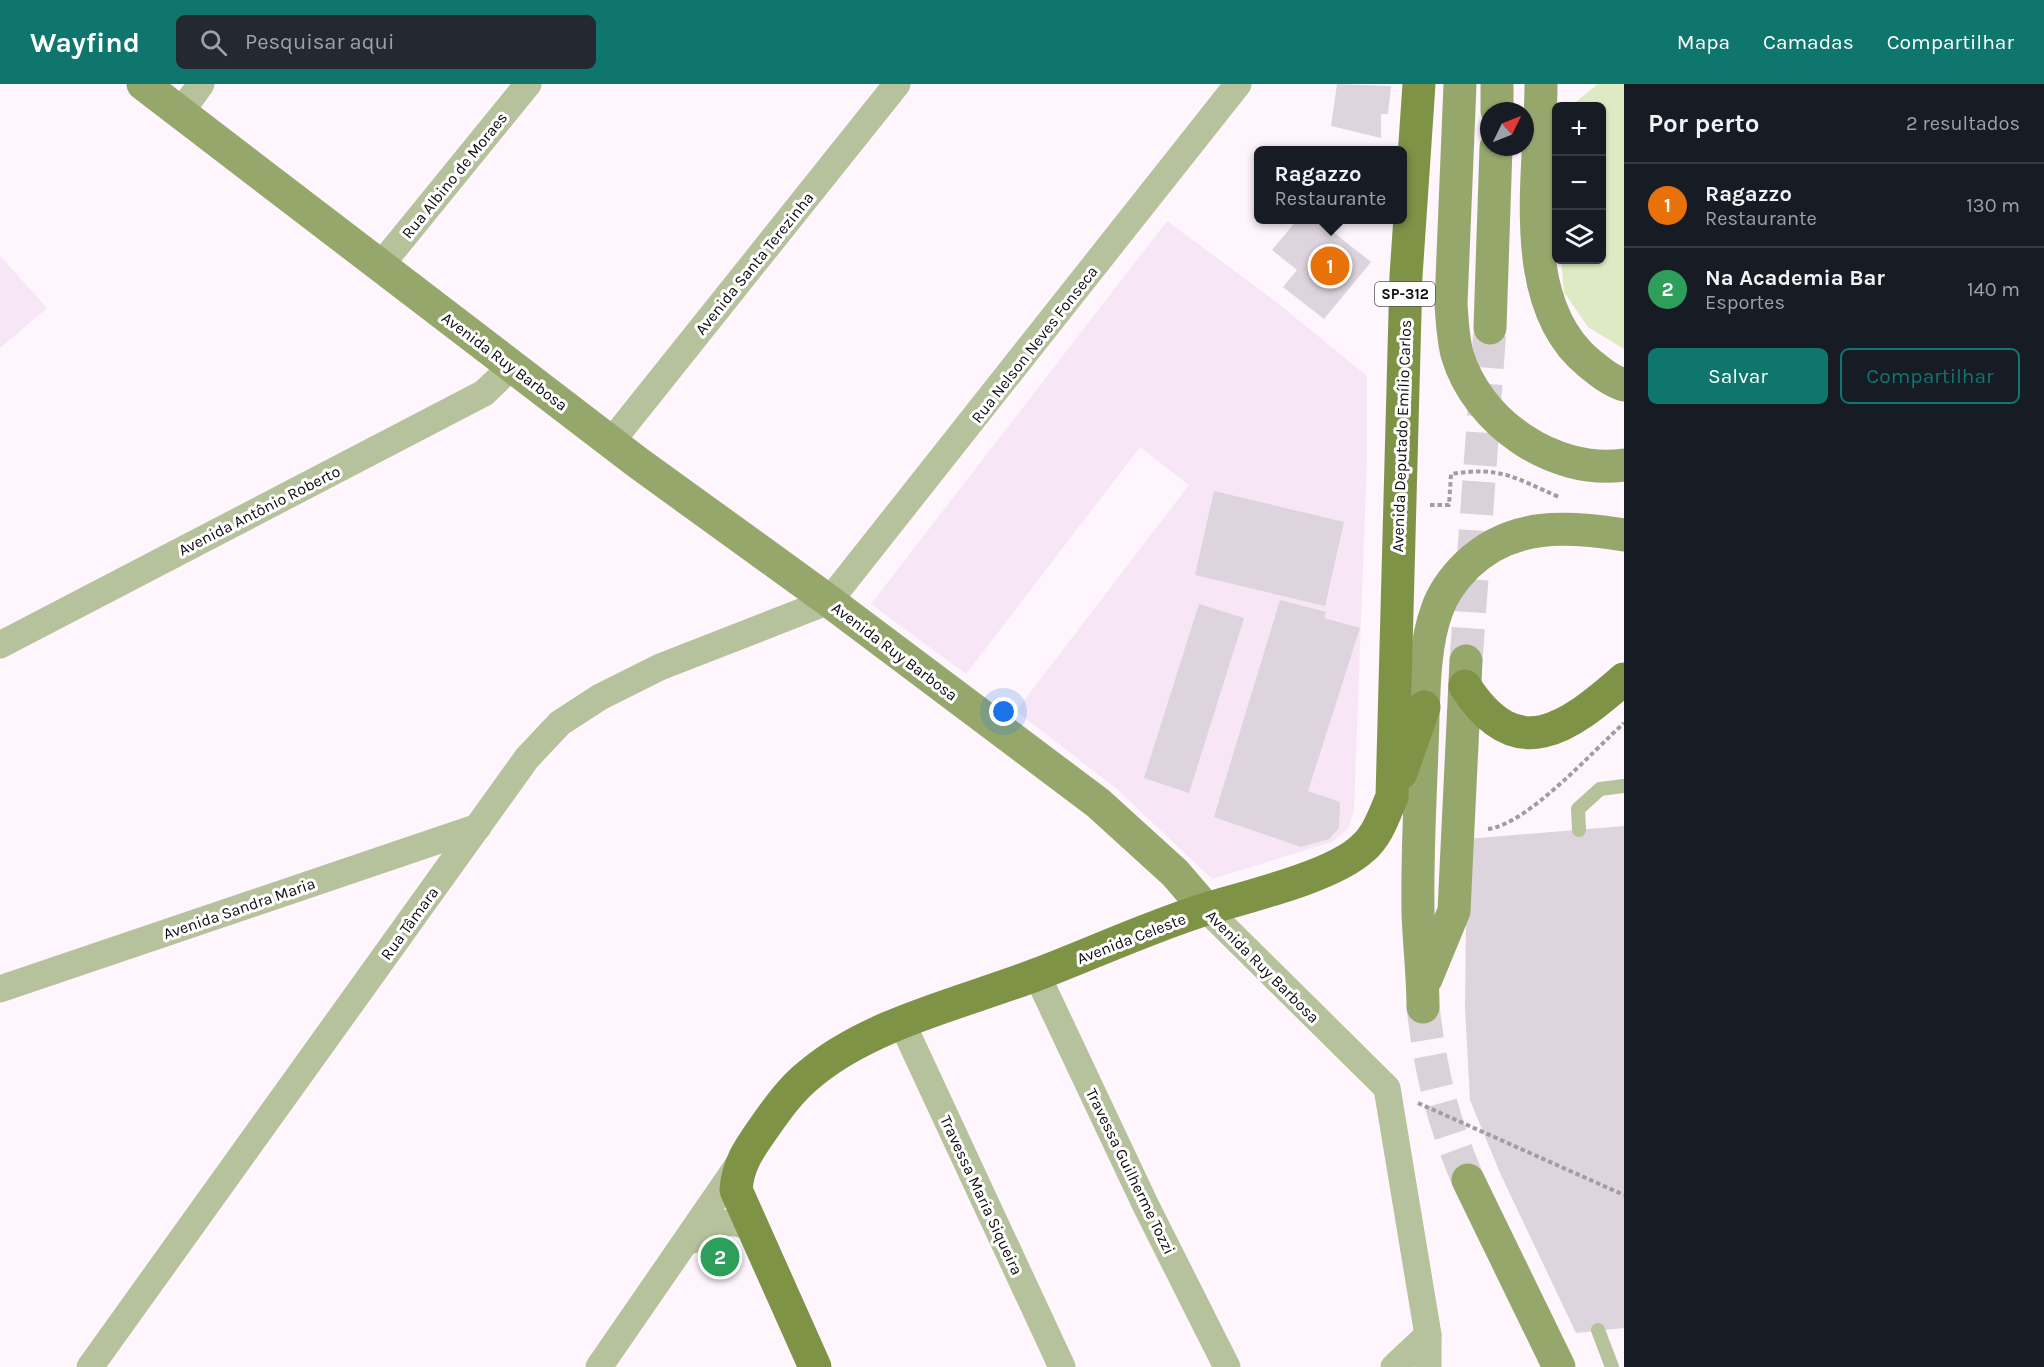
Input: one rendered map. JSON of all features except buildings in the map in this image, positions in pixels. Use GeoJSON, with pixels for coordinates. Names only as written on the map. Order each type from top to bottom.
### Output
{"type":"FeatureCollection","features":[{"type":"Feature","properties":{"kind":"main road","name":"Avenida Ruy Barbosa"},"geometry":{"type":"LineString","coordinates":[[143,84],[611,442],[829,601],[1098,803],[1175,873],[1206,909]]}},
{"type":"Feature","properties":{"kind":"main road","name":"Avenida Deputado Emílio Carlos"},"geometry":{"type":"LineString","coordinates":[[1394,645],[1406,276],[1419,84]]}},
{"type":"Feature","properties":{"kind":"main road"},"geometry":{"type":"LineString","coordinates":[[1460,84],[1451,304],[1452,332],[1467,378],[1496,417],[1518,436],[1541,450],[1562,459],[1591,465],[1624,465]]}},
{"type":"Feature","properties":{"kind":"main road"},"geometry":{"type":"LineString","coordinates":[[1497,84],[1497,102]]}},
{"type":"Feature","properties":{"kind":"main road"},"geometry":{"type":"LineString","coordinates":[[1548,91],[1537,239],[1545,296],[1554,319],[1581,357],[1600,372],[1624,385]]}},
{"type":"Feature","properties":{"kind":"main road"},"geometry":{"type":"LineString","coordinates":[[1490,328],[1496,156]]}},
{"type":"Feature","properties":{"kind":"main road"},"geometry":{"type":"LineString","coordinates":[[1624,535],[1580,529],[1536,530],[1501,540],[1476,556],[1451,582],[1437,609],[1432,626],[1424,707],[1418,902],[1423,997],[1454,911],[1465,674],[1477,705],[1503,726],[1516,731],[1535,733],[1556,728],[1580,716],[1624,679]]}},
{"type":"Feature","properties":{"kind":"main road","name":"Avenida Celeste"},"geometry":{"type":"LineString","coordinates":[[755,1231],[736,1190],[741,1161],[778,1107],[810,1074],[832,1057],[902,1023],[1037,975],[1156,926],[1206,909],[1256,896],[1337,865],[1363,849],[1379,827],[1392,797],[1394,645]]}},
{"type":"Feature","properties":{"kind":"main road"},"geometry":{"type":"LineString","coordinates":[[1392,797],[1424,707]]}},
{"type":"Feature","properties":{"kind":"main road"},"geometry":{"type":"LineString","coordinates":[[1468,1180],[1559,1367]]}},
{"type":"Feature","properties":{"kind":"main road"},"geometry":{"type":"LineString","coordinates":[[755,1231],[815,1367]]}},
{"type":"Feature","properties":{"kind":"street"},"geometry":{"type":"LineString","coordinates":[[180,113],[201,84]]}},
{"type":"Feature","properties":{"kind":"street","name":"Rua Albino de Moraes"},"geometry":{"type":"LineString","coordinates":[[380,266],[528,84]]}},
{"type":"Feature","properties":{"kind":"street","name":"Avenida Santa Terezinha"},"geometry":{"type":"LineString","coordinates":[[611,442],[897,84]]}},
{"type":"Feature","properties":{"kind":"street","name":"Rua Nelson Neves Fonseca"},"geometry":{"type":"LineString","coordinates":[[829,601],[1238,84]]}},
{"type":"Feature","properties":{"kind":"street","name":"Avenida Antônio Roberto"},"geometry":{"type":"LineString","coordinates":[[0,645],[484,393],[512,366]]}},
{"type":"Feature","properties":{"kind":"street","name":"Rua Tâmara"},"geometry":{"type":"LineString","coordinates":[[90,1367],[527,758],[560,723],[600,697],[660,667],[829,601]]}},
{"type":"Feature","properties":{"kind":"street","name":"Avenida Sandra Maria"},"geometry":{"type":"LineString","coordinates":[[5,987],[478,827]]}},
{"type":"Feature","properties":{"kind":"street","name":"Avenida Ruy Barbosa"},"geometry":{"type":"LineString","coordinates":[[1206,909],[1387,1088]]}},
{"type":"Feature","properties":{"kind":"street","name":"Travessa Guilherme Tozzi"},"geometry":{"type":"LineString","coordinates":[[1037,975],[1146,1206],[1227,1367]]}},
{"type":"Feature","properties":{"kind":"street"},"geometry":{"type":"LineString","coordinates":[[0,1012],[5,987]]}},
{"type":"Feature","properties":{"kind":"street","name":"Travessa Maria Siqueira"},"geometry":{"type":"LineString","coordinates":[[902,1023],[1062,1367]]}},
{"type":"Feature","properties":{"kind":"street"},"geometry":{"type":"LineString","coordinates":[[1387,1088],[1428,1335],[1428,1367]]}},
{"type":"Feature","properties":{"kind":"street","name":"Avenida Celeste"},"geometry":{"type":"LineString","coordinates":[[598,1367],[741,1161]]}},
{"type":"Feature","properties":{"kind":"street","name":"Avenida Celeste"},"geometry":{"type":"LineString","coordinates":[[684,1246],[699,1234],[724,1222],[744,1223],[755,1231]]}},
{"type":"Feature","properties":{"kind":"street"},"geometry":{"type":"LineString","coordinates":[[1394,1367],[1428,1335]]}},
{"type":"Feature","properties":{"kind":"lane"},"geometry":{"type":"LineString","coordinates":[[1579,830],[1578,809],[1600,789],[1624,786]]}},
{"type":"Feature","properties":{"kind":"lane"},"geometry":{"type":"LineString","coordinates":[[1598,1330],[1616,1364]]}},
{"type":"Feature","properties":{"kind":"path"},"geometry":{"type":"LineString","coordinates":[[1398,504],[1449,505],[1451,474],[1471,471],[1503,472],[1565,500]]}},
{"type":"Feature","properties":{"kind":"path"},"geometry":{"type":"LineString","coordinates":[[1458,833],[1496,828],[1529,810],[1624,723]]}},
{"type":"Feature","properties":{"kind":"path"},"geometry":{"type":"LineString","coordinates":[[1387,1088],[1624,1195]]}},
{"type":"Feature","properties":{"kind":"shaded area"},"geometry":{"type":"Polygon","coordinates":[[[1167,221],[1275,301],[1367,376],[1367,457],[1354,810],[1348,829],[1332,842],[1212,879],[1117,789],[1016,711],[1189,485],[1140,447],[966,674],[871,604],[1167,221]]]}},
{"type":"Feature","properties":{"kind":"shaded area"},"geometry":{"type":"Polygon","coordinates":[[[0,256],[47,308],[0,348],[0,256]]]}},
{"type":"Feature","properties":{"kind":"green space"},"geometry":{"type":"Polygon","coordinates":[[[1598,84],[1624,84],[1624,349],[1588,327],[1564,292],[1561,264],[1606,264],[1606,102],[1576,102],[1598,84]]]}},
{"type":"Feature","properties":{"kind":"tunnel"},"geometry":{"type":"LineString","coordinates":[[1466,661],[1490,328]]}},
{"type":"Feature","properties":{"kind":"tunnel"},"geometry":{"type":"LineString","coordinates":[[1423,1007],[1439,1095],[1451,1136],[1468,1180]]}},
{"type":"Feature","properties":{"kind":"place","name":"Ragazzo"},"geometry":{"type":"Point","coordinates":[1330,266]}},
{"type":"Feature","properties":{"kind":"place","name":"Na Academia Bar"},"geometry":{"type":"Point","coordinates":[720,1257]}}]}
